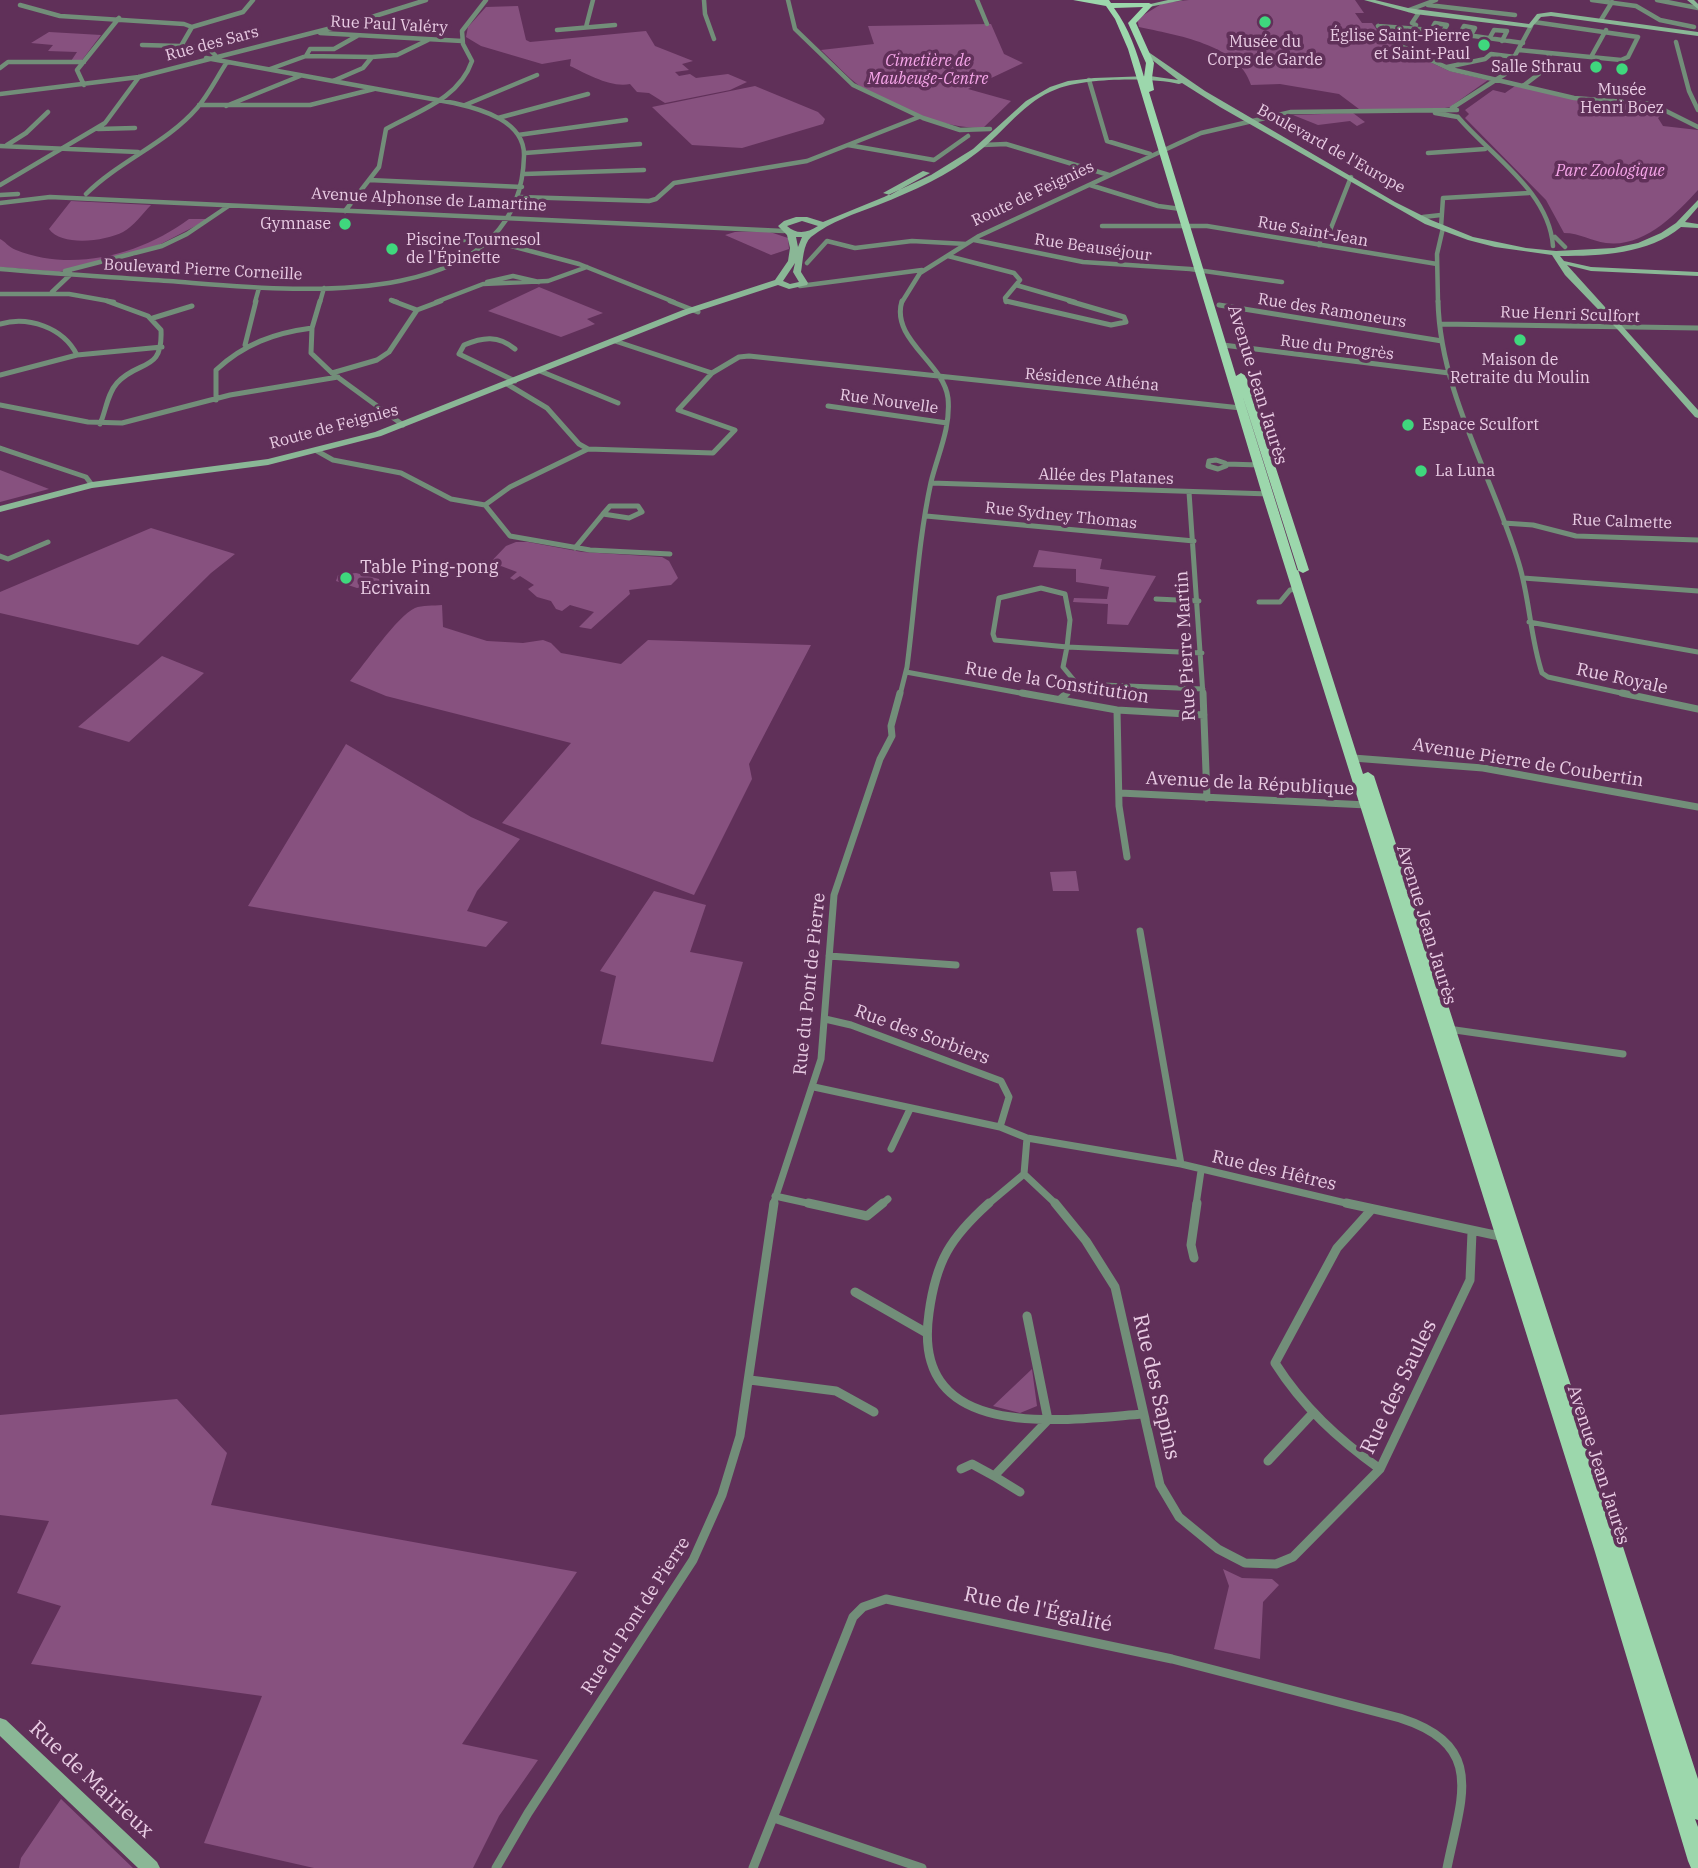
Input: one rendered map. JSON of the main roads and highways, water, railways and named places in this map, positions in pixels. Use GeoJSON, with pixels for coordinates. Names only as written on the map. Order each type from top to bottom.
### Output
{"type":"FeatureCollection","features":[{"type":"Feature","properties":{"kind":"main road"},"geometry":{"type":"LineString","coordinates":[[1077,0],[1150,3]]}},
{"type":"Feature","properties":{"kind":"main road","name":"Avenue Jean Jaurès"},"geometry":{"type":"LineString","coordinates":[[1107,3],[1124,28],[1143,75],[1228,346],[1280,495],[1422,965],[1698,1811]]}},
{"type":"Feature","properties":{"kind":"main road","name":"Avenue Jean Jaurès"},"geometry":{"type":"LineString","coordinates":[[1150,3],[1132,23],[1150,63],[1143,75],[1143,88],[1165,147],[1181,209],[1190,226]]}},
{"type":"Feature","properties":{"kind":"main road"},"geometry":{"type":"LineString","coordinates":[[787,230],[809,219],[822,225]]}},
{"type":"Feature","properties":{"kind":"main road"},"geometry":{"type":"LineString","coordinates":[[1615,249],[1569,253],[1591,269],[1644,271]]}},
{"type":"Feature","properties":{"kind":"main road","name":"Avenue Jean Jaurès"},"geometry":{"type":"LineString","coordinates":[[1205,271],[1219,305],[1241,408],[1267,494],[1358,758]]}},
{"type":"Feature","properties":{"kind":"main road"},"geometry":{"type":"LineString","coordinates":[[783,282],[801,282]]}},
{"type":"Feature","properties":{"kind":"main road"},"geometry":{"type":"LineString","coordinates":[[1622,328],[1698,415]]}},
{"type":"Feature","properties":{"kind":"main road","name":"Avenue Jean Jaurès"},"geometry":{"type":"LineString","coordinates":[[1422,965],[1448,1029],[1698,1861]]}},
{"type":"Feature","properties":{"kind":"place","name":"Musée du Corps de Garde"},"geometry":{"type":"Point","coordinates":[1265,22]}},
{"type":"Feature","properties":{"kind":"place","name":"Église Saint-Pierre et Saint-Paul"},"geometry":{"type":"Point","coordinates":[1484,45]}},
{"type":"Feature","properties":{"kind":"place","name":"Salle Sthrau"},"geometry":{"type":"Point","coordinates":[1596,67]}},
{"type":"Feature","properties":{"kind":"place","name":"Musée Henri Boez"},"geometry":{"type":"Point","coordinates":[1622,69]}},
{"type":"Feature","properties":{"kind":"place","name":"Gymnase"},"geometry":{"type":"Point","coordinates":[345,224]}},
{"type":"Feature","properties":{"kind":"place","name":"Piscine Tournesol de l'Épinette"},"geometry":{"type":"Point","coordinates":[392,249]}},
{"type":"Feature","properties":{"kind":"place","name":"Maison de Retraite du Moulin"},"geometry":{"type":"Point","coordinates":[1520,340]}},
{"type":"Feature","properties":{"kind":"place","name":"Espace Sculfort"},"geometry":{"type":"Point","coordinates":[1408,425]}},
{"type":"Feature","properties":{"kind":"place","name":"La Luna"},"geometry":{"type":"Point","coordinates":[1421,471]}},
{"type":"Feature","properties":{"kind":"place","name":"Table Ping-pong Ecrivain"},"geometry":{"type":"Point","coordinates":[346,578]}},
{"type":"Feature","properties":{"kind":"park label","name":"Cimetière de Maubeuge-Centre"},"geometry":{"type":"Point","coordinates":[928,70]}},
{"type":"Feature","properties":{"kind":"park label","name":"Parc Zoologique"},"geometry":{"type":"Point","coordinates":[1610,171]}}]}
